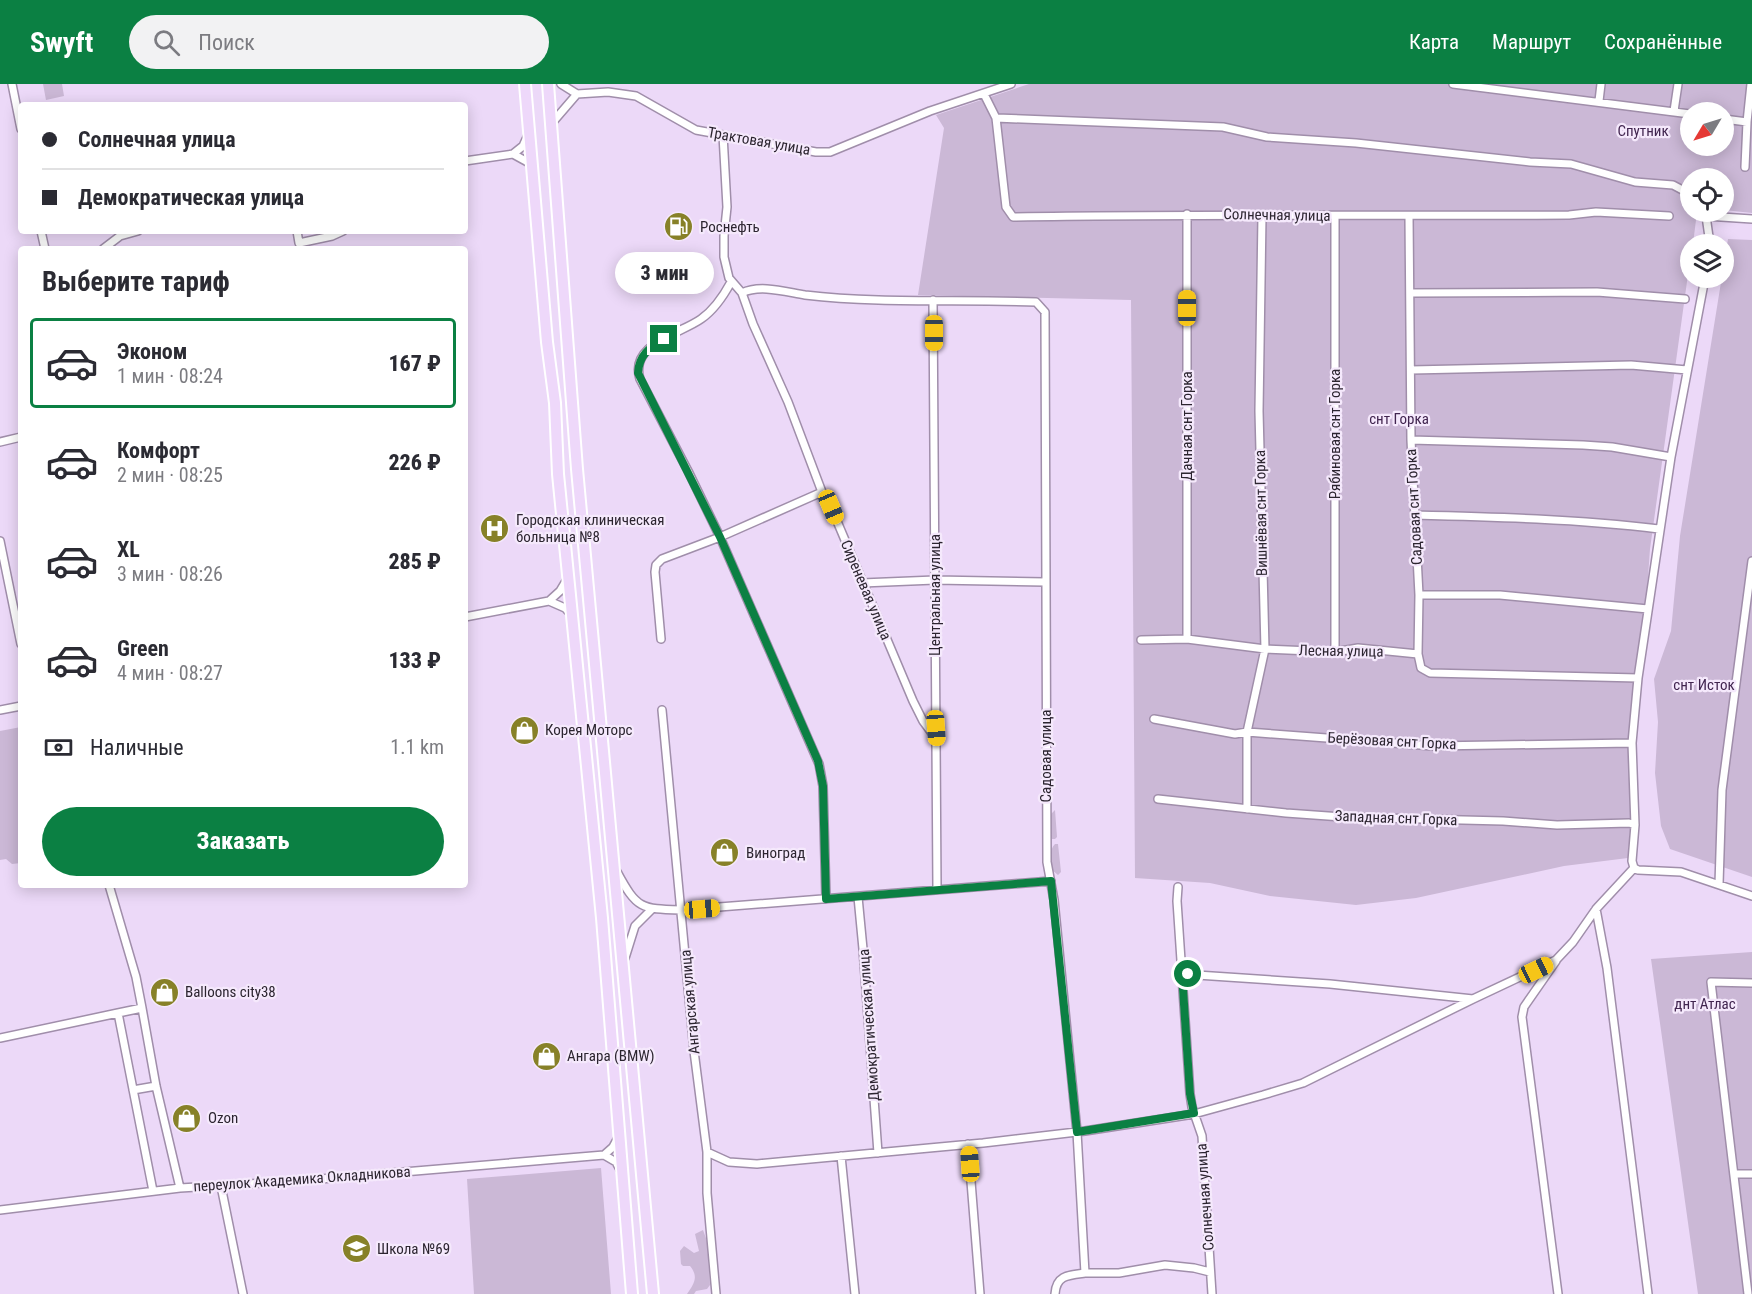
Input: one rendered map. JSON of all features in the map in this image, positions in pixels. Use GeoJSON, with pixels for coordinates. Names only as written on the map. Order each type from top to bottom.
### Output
{"type":"FeatureCollection","features":[{"type":"Feature","properties":{"kind":"main road"},"geometry":{"type":"LineString","coordinates":[[525,84],[547,342],[555,403],[558,474],[602,918],[632,1294]]}},
{"type":"Feature","properties":{"kind":"main road"},"geometry":{"type":"LineString","coordinates":[[548,84],[577,469],[653,1294]]}},
{"type":"Feature","properties":{"kind":"street"},"geometry":{"type":"LineString","coordinates":[[12,84],[18,114]]}},
{"type":"Feature","properties":{"kind":"street"},"geometry":{"type":"LineString","coordinates":[[552,123],[577,94],[561,84]]}},
{"type":"Feature","properties":{"kind":"street"},"geometry":{"type":"LineString","coordinates":[[984,94],[989,84]]}},
{"type":"Feature","properties":{"kind":"street","name":"Трактовая улица"},"geometry":{"type":"LineString","coordinates":[[577,94],[608,92],[636,96],[696,130],[816,152],[830,152],[930,111],[1011,84]]}},
{"type":"Feature","properties":{"kind":"street"},"geometry":{"type":"LineString","coordinates":[[1453,84],[1525,88],[1680,112]]}},
{"type":"Feature","properties":{"kind":"street"},"geometry":{"type":"LineString","coordinates":[[1599,101],[1601,84]]}},
{"type":"Feature","properties":{"kind":"street"},"geometry":{"type":"LineString","coordinates":[[1674,111],[1678,84]]}},
{"type":"Feature","properties":{"kind":"street"},"geometry":{"type":"LineString","coordinates":[[1745,167],[1751,84]]}},
{"type":"Feature","properties":{"kind":"street","name":"Солнечная улица"},"geometry":{"type":"LineString","coordinates":[[984,94],[996,118],[1006,207],[1013,217],[1187,214],[1262,216],[1569,215],[1596,212],[1669,216]]}},
{"type":"Feature","properties":{"kind":"street"},"geometry":{"type":"LineString","coordinates":[[996,118],[1223,127],[1267,137],[1356,143],[1519,161],[1571,164],[1635,182],[1673,185],[1680,189]]}},
{"type":"Feature","properties":{"kind":"street"},"geometry":{"type":"LineString","coordinates":[[1734,120],[1747,122]]}},
{"type":"Feature","properties":{"kind":"street"},"geometry":{"type":"LineString","coordinates":[[468,161],[513,154],[525,143],[529,133]]}},
{"type":"Feature","properties":{"kind":"street"},"geometry":{"type":"LineString","coordinates":[[723,135],[727,207],[724,257],[727,274],[731,282],[742,293]]}},
{"type":"Feature","properties":{"kind":"street"},"geometry":{"type":"LineString","coordinates":[[513,154],[532,165]]}},
{"type":"Feature","properties":{"kind":"street","name":"Дачная снт Горка"},"geometry":{"type":"LineString","coordinates":[[1187,214],[1187,639]]}},
{"type":"Feature","properties":{"kind":"street","name":"Вишнёвая снт Горка"},"geometry":{"type":"LineString","coordinates":[[1247,809],[1247,732],[1265,649],[1259,411],[1262,216]]}},
{"type":"Feature","properties":{"kind":"street","name":"Рябиновая снт Горка"},"geometry":{"type":"LineString","coordinates":[[1335,216],[1335,652]]}},
{"type":"Feature","properties":{"kind":"street","name":"Садовая снт Горка"},"geometry":{"type":"LineString","coordinates":[[1409,216],[1411,440],[1419,595],[1418,654]]}},
{"type":"Feature","properties":{"kind":"street"},"geometry":{"type":"LineString","coordinates":[[1734,217],[1752,219]]}},
{"type":"Feature","properties":{"kind":"street"},"geometry":{"type":"LineString","coordinates":[[107,246],[120,236],[127,234]]}},
{"type":"Feature","properties":{"kind":"street"},"geometry":{"type":"LineString","coordinates":[[298,234],[299,243],[337,234]]}},
{"type":"Feature","properties":{"kind":"street"},"geometry":{"type":"LineString","coordinates":[[731,282],[706,315],[647,350],[641,358],[638,370],[640,379],[720,537],[819,764],[823,786],[826,899]]}},
{"type":"Feature","properties":{"kind":"street"},"geometry":{"type":"LineString","coordinates":[[1634,868],[1632,861],[1635,825],[1632,743],[1638,678],[1671,457],[1703,288]]}},
{"type":"Feature","properties":{"kind":"street","name":"Садовая улица"},"geometry":{"type":"LineString","coordinates":[[742,293],[756,289],[907,302],[933,300],[1036,302],[1045,310],[1046,853],[1051,881],[1077,1132],[1086,1273]]}},
{"type":"Feature","properties":{"kind":"street"},"geometry":{"type":"LineString","coordinates":[[1411,292],[1597,292],[1684,299]]}},
{"type":"Feature","properties":{"kind":"street","name":"Сиреневая улица"},"geometry":{"type":"LineString","coordinates":[[742,293],[753,324],[788,402],[822,492],[831,507],[913,701],[923,721],[937,740]]}},
{"type":"Feature","properties":{"kind":"street","name":"Центральная улица"},"geometry":{"type":"LineString","coordinates":[[933,300],[937,889]]}},
{"type":"Feature","properties":{"kind":"street"},"geometry":{"type":"LineString","coordinates":[[1411,370],[1631,365],[1687,370]]}},
{"type":"Feature","properties":{"kind":"street"},"geometry":{"type":"LineString","coordinates":[[0,442],[18,438]]}},
{"type":"Feature","properties":{"kind":"street"},"geometry":{"type":"LineString","coordinates":[[1411,440],[1583,445],[1612,447],[1671,457]]}},
{"type":"Feature","properties":{"kind":"street"},"geometry":{"type":"LineString","coordinates":[[661,639],[655,572],[656,565],[662,559],[720,537],[822,492]]}},
{"type":"Feature","properties":{"kind":"street"},"geometry":{"type":"LineString","coordinates":[[1414,514],[1529,517],[1659,529]]}},
{"type":"Feature","properties":{"kind":"street"},"geometry":{"type":"LineString","coordinates":[[0,541],[18,629]]}},
{"type":"Feature","properties":{"kind":"street"},"geometry":{"type":"LineString","coordinates":[[1719,884],[1722,789],[1752,561]]}},
{"type":"Feature","properties":{"kind":"street"},"geometry":{"type":"LineString","coordinates":[[468,616],[549,601],[564,586],[568,575]]}},
{"type":"Feature","properties":{"kind":"street"},"geometry":{"type":"LineString","coordinates":[[862,583],[935,580],[1045,582]]}},
{"type":"Feature","properties":{"kind":"street"},"geometry":{"type":"LineString","coordinates":[[1419,595],[1500,595],[1648,609]]}},
{"type":"Feature","properties":{"kind":"street"},"geometry":{"type":"LineString","coordinates":[[549,601],[565,608],[573,616]]}},
{"type":"Feature","properties":{"kind":"street","name":"Лесная улица"},"geometry":{"type":"LineString","coordinates":[[1141,640],[1187,639],[1265,649],[1335,652],[1358,648],[1418,654]]}},
{"type":"Feature","properties":{"kind":"street"},"geometry":{"type":"LineString","coordinates":[[1418,654],[1421,668],[1431,673],[1638,678]]}},
{"type":"Feature","properties":{"kind":"street"},"geometry":{"type":"LineString","coordinates":[[0,710],[18,707]]}},
{"type":"Feature","properties":{"kind":"street","name":"Ангарская улица"},"geometry":{"type":"LineString","coordinates":[[662,710],[695,1058],[707,1152],[707,1193],[716,1294]]}},
{"type":"Feature","properties":{"kind":"street","name":"Берёзовая снт Горка"},"geometry":{"type":"LineString","coordinates":[[1154,719],[1236,734],[1247,732],[1433,746],[1632,743]]}},
{"type":"Feature","properties":{"kind":"street","name":"Западная снт Горка"},"geometry":{"type":"LineString","coordinates":[[1158,799],[1342,817],[1503,821],[1557,825],[1629,823],[1635,825]]}},
{"type":"Feature","properties":{"kind":"street"},"geometry":{"type":"LineString","coordinates":[[1634,868],[1681,872],[1752,896]]}},
{"type":"Feature","properties":{"kind":"street"},"geometry":{"type":"LineString","coordinates":[[1558,1294],[1522,1017],[1524,1007],[1556,960],[1573,942],[1596,909],[1634,868]]}},
{"type":"Feature","properties":{"kind":"street"},"geometry":{"type":"LineString","coordinates":[[615,869],[635,900],[642,906],[652,909],[681,910],[1051,881]]}},
{"type":"Feature","properties":{"kind":"street","name":"Солнечная улица"},"geometry":{"type":"LineString","coordinates":[[1178,887],[1177,901],[1190,1094],[1202,1136],[1212,1294]]}},
{"type":"Feature","properties":{"kind":"street"},"geometry":{"type":"LineString","coordinates":[[110,888],[136,977],[156,1086],[180,1188]]}},
{"type":"Feature","properties":{"kind":"street","name":"Демократическая улица"},"geometry":{"type":"LineString","coordinates":[[858,897],[878,1153]]}},
{"type":"Feature","properties":{"kind":"street"},"geometry":{"type":"LineString","coordinates":[[624,961],[634,926],[652,909]]}},
{"type":"Feature","properties":{"kind":"street"},"geometry":{"type":"LineString","coordinates":[[1596,909],[1610,988],[1648,1294]]}},
{"type":"Feature","properties":{"kind":"street"},"geometry":{"type":"LineString","coordinates":[[707,1152],[739,1164],[771,1163],[1077,1132],[1194,1113],[1303,1083],[1556,960]]}},
{"type":"Feature","properties":{"kind":"street"},"geometry":{"type":"LineString","coordinates":[[1182,974],[1330,984],[1473,999]]}},
{"type":"Feature","properties":{"kind":"street"},"geometry":{"type":"LineString","coordinates":[[1748,1294],[1749,1282],[1711,982],[1752,983]]}},
{"type":"Feature","properties":{"kind":"street"},"geometry":{"type":"LineString","coordinates":[[0,1038],[142,1008]]}},
{"type":"Feature","properties":{"kind":"street"},"geometry":{"type":"LineString","coordinates":[[118,1012],[153,1191]]}},
{"type":"Feature","properties":{"kind":"street"},"geometry":{"type":"LineString","coordinates":[[133,1090],[156,1086]]}},
{"type":"Feature","properties":{"kind":"street"},"geometry":{"type":"LineString","coordinates":[[620,1134],[613,1147],[604,1155],[616,1162],[623,1175]]}},
{"type":"Feature","properties":{"kind":"street"},"geometry":{"type":"LineString","coordinates":[[968,1144],[980,1294]]}},
{"type":"Feature","properties":{"kind":"street","name":"переулок Академика Окладникова"},"geometry":{"type":"LineString","coordinates":[[0,1210],[180,1188],[604,1155]]}},
{"type":"Feature","properties":{"kind":"street"},"geometry":{"type":"LineString","coordinates":[[841,1156],[855,1294]]}},
{"type":"Feature","properties":{"kind":"street"},"geometry":{"type":"LineString","coordinates":[[1734,1174],[1752,1174]]}},
{"type":"Feature","properties":{"kind":"street"},"geometry":{"type":"LineString","coordinates":[[221,1186],[243,1294]]}},
{"type":"Feature","properties":{"kind":"street"},"geometry":{"type":"LineString","coordinates":[[1056,1294],[1056,1286],[1060,1280],[1086,1273],[1119,1273],[1165,1265],[1210,1272]]}},
{"type":"Feature","properties":{"kind":"green space"},"geometry":{"type":"Polygon","coordinates":[[[43,84],[62,84],[64,96],[46,100],[43,84]]]}},
{"type":"Feature","properties":{"kind":"green space","name":"снт Горка"},"geometry":{"type":"Polygon","coordinates":[[[1029,84],[1752,84],[1752,213],[1734,211],[1734,168],[1680,168],[1680,222],[1696,222],[1694,234],[1680,234],[1680,288],[1686,288],[1650,549],[1628,858],[1564,866],[1416,898],[1356,905],[1270,896],[1210,883],[1135,878],[1131,300],[918,295],[944,128],[936,115],[1029,84]]]}},
{"type":"Feature","properties":{"kind":"green space","name":"снт Исток"},"geometry":{"type":"Polygon","coordinates":[[[1734,239],[1752,240],[1752,877],[1670,849],[1661,826],[1655,773],[1658,722],[1654,679],[1671,631],[1680,536],[1720,288],[1734,288],[1734,239]]]}},
{"type":"Feature","properties":{"kind":"green space"},"geometry":{"type":"Polygon","coordinates":[[[18,728],[18,863],[12,864],[6,859],[0,860],[0,731],[18,728]]]}},
{"type":"Feature","properties":{"kind":"green space"},"geometry":{"type":"Polygon","coordinates":[[[1055,810],[1057,837],[1052,839],[1050,815],[1055,810]]]}},
{"type":"Feature","properties":{"kind":"green space"},"geometry":{"type":"Polygon","coordinates":[[[1055,844],[1058,844],[1061,872],[1058,875],[1052,870],[1051,853],[1055,844]]]}},
{"type":"Feature","properties":{"kind":"green space","name":"днт Атлас"},"geometry":{"type":"Polygon","coordinates":[[[1752,952],[1752,1294],[1698,1294],[1651,959],[1752,952]]]}},
{"type":"Feature","properties":{"kind":"green space"},"geometry":{"type":"Polygon","coordinates":[[[601,1168],[611,1294],[474,1294],[467,1179],[601,1168]]]}},
{"type":"Feature","properties":{"kind":"green space"},"geometry":{"type":"Polygon","coordinates":[[[703,1230],[707,1241],[710,1285],[707,1289],[687,1294],[695,1277],[690,1266],[681,1264],[680,1251],[684,1246],[694,1253],[699,1251],[695,1234],[703,1230]]]}},
{"type":"Feature","properties":{"kind":"place","name":"Роснефть"},"geometry":{"type":"Point","coordinates":[679,227]}},
{"type":"Feature","properties":{"kind":"place","name":"Городская клиническая больница №8"},"geometry":{"type":"Point","coordinates":[495,529]}},
{"type":"Feature","properties":{"kind":"place","name":"Корея Моторс"},"geometry":{"type":"Point","coordinates":[524,730]}},
{"type":"Feature","properties":{"kind":"place","name":"Виноград"},"geometry":{"type":"Point","coordinates":[725,853]}},
{"type":"Feature","properties":{"kind":"place","name":"Balloons city38"},"geometry":{"type":"Point","coordinates":[164,992]}},
{"type":"Feature","properties":{"kind":"place","name":"Ангара (BMW)"},"geometry":{"type":"Point","coordinates":[546,1056]}},
{"type":"Feature","properties":{"kind":"place","name":"Ozon"},"geometry":{"type":"Point","coordinates":[187,1118]}},
{"type":"Feature","properties":{"kind":"place","name":"Школа №69"},"geometry":{"type":"Point","coordinates":[356,1249]}},
{"type":"Feature","properties":{"kind":"route"},"geometry":{"type":"LineString","coordinates":[[664,339],[643,354],[638,373],[720,537],[818,761],[823,786],[826,899],[1051,881],[1077,1132],[1194,1113],[1190,1094],[1182,974],[1188,974]]}},
{"type":"Feature","properties":{"kind":"park label","name":"Спутник"},"geometry":{"type":"Point","coordinates":[1643,131]}}]}
